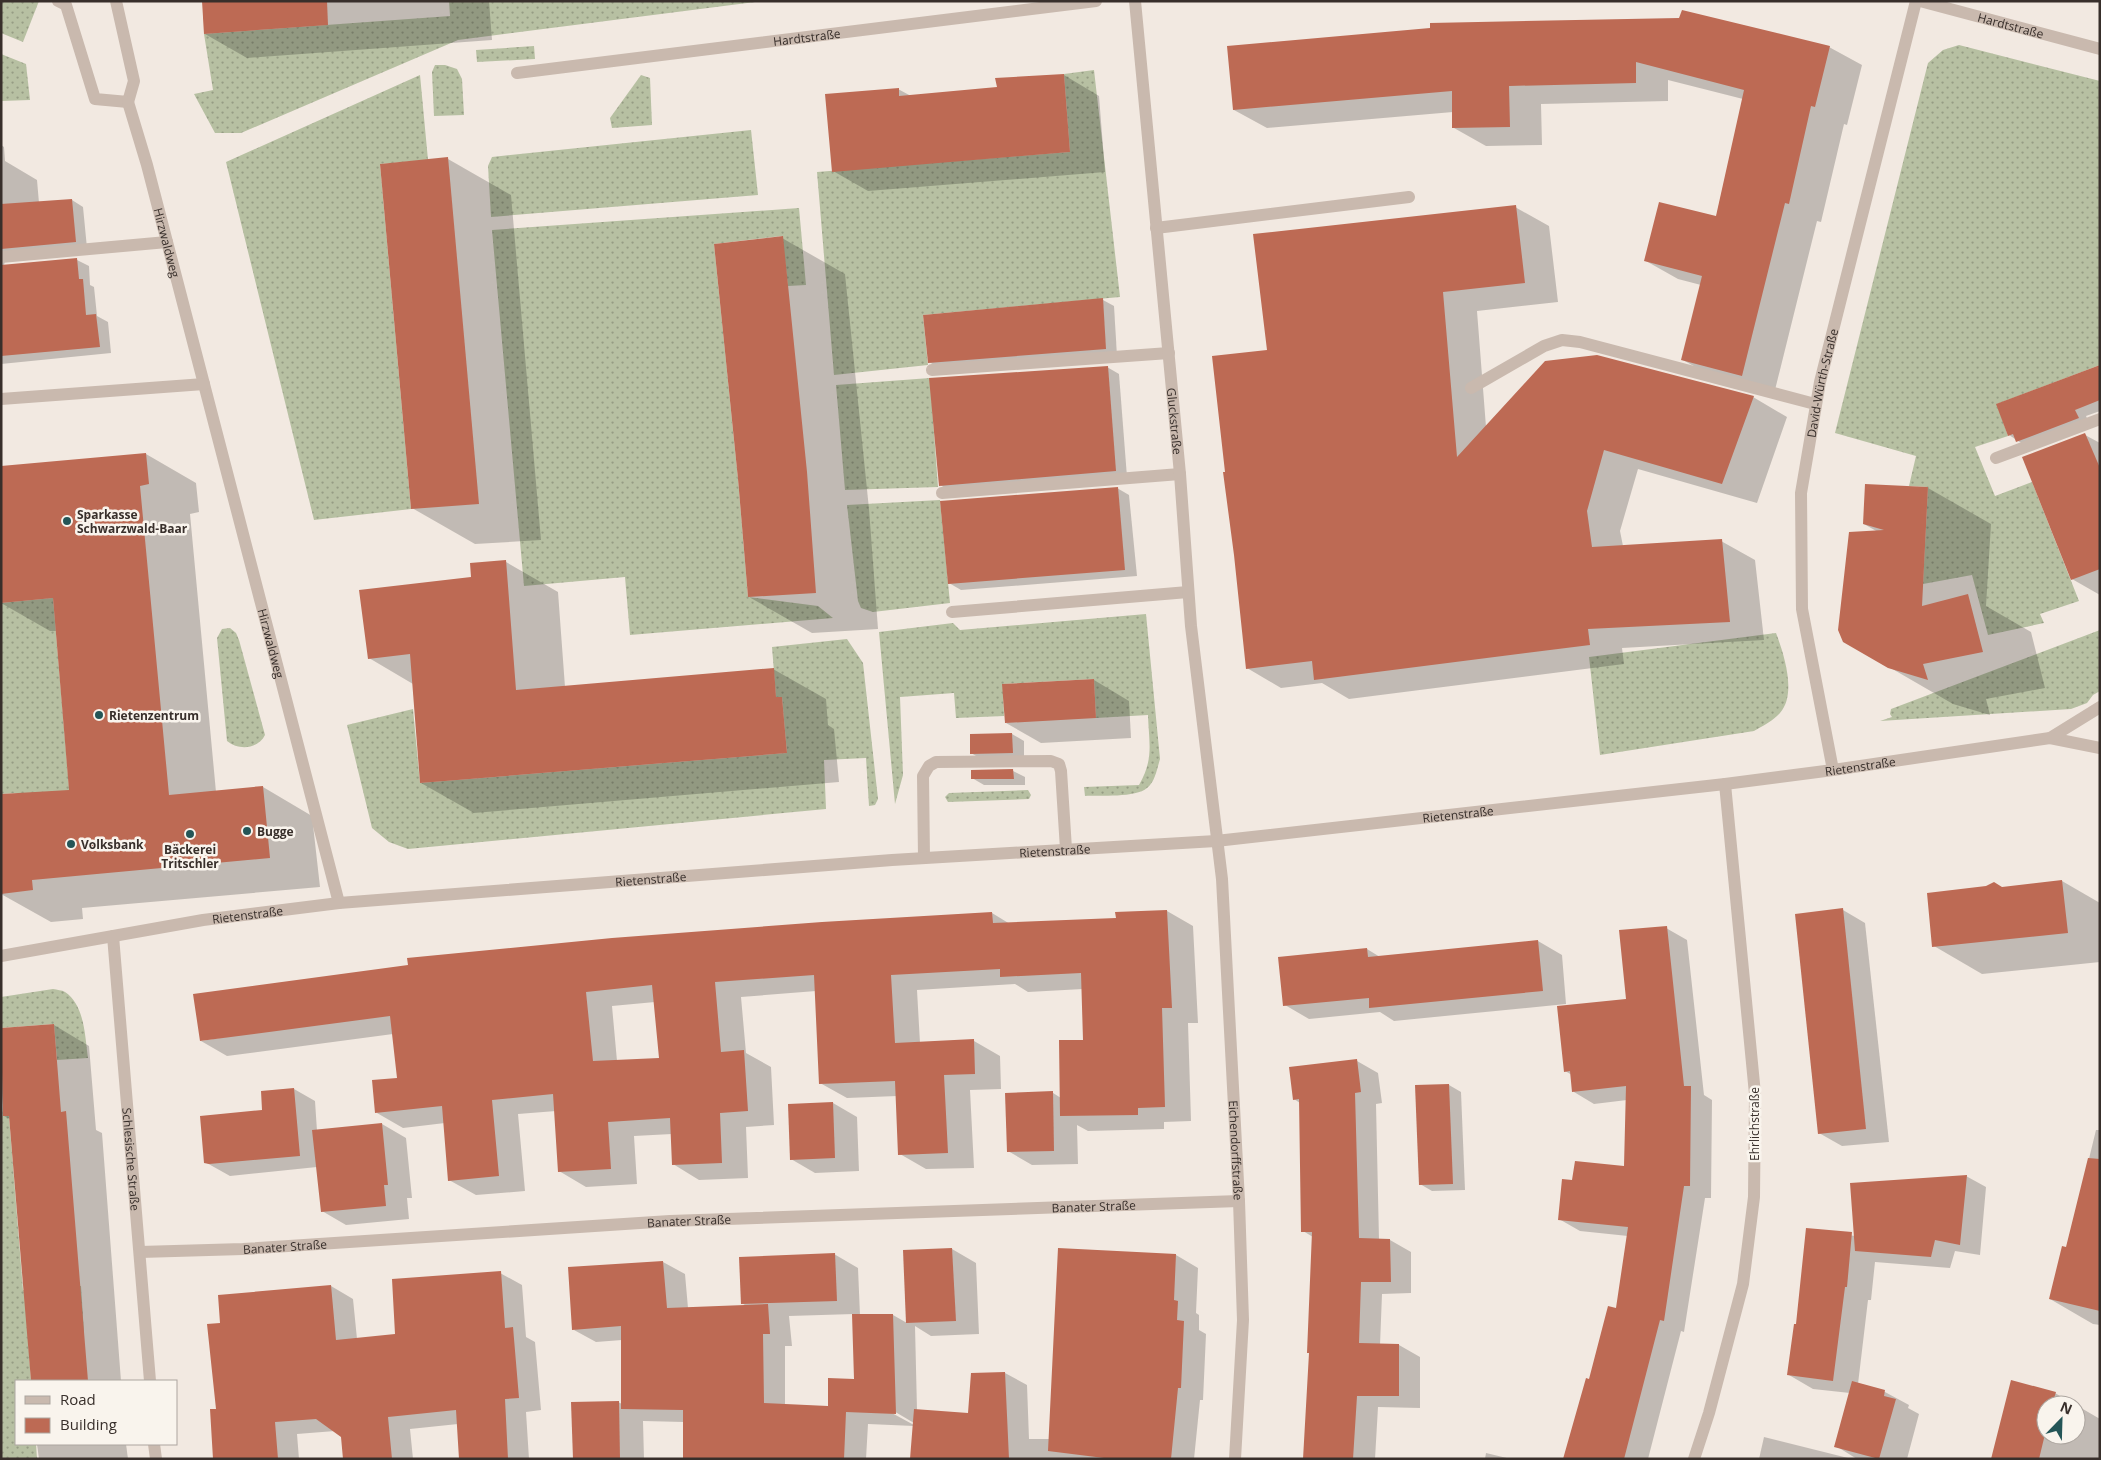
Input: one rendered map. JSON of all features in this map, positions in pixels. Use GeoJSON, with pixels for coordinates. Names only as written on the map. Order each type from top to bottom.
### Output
{"type":"FeatureCollection","features":[{"type":"Feature","properties":{"kind":"street"},"geometry":{"type":"LineString","coordinates":[[58,1],[66,5],[95,99],[128,102],[134,81],[116,1]]}},
{"type":"Feature","properties":{"kind":"street","name":"Hardtstraße"},"geometry":{"type":"LineString","coordinates":[[517,73],[1096,1]]}},
{"type":"Feature","properties":{"kind":"street","name":"Gluckstraße"},"geometry":{"type":"LineString","coordinates":[[1135,1],[1180,474],[1188,592],[1216,841]]}},
{"type":"Feature","properties":{"kind":"street","name":"David-Würth-Straße"},"geometry":{"type":"LineString","coordinates":[[1833,770],[1802,609],[1801,493],[1815,404],[1916,1]]}},
{"type":"Feature","properties":{"kind":"street","name":"Hardtstraße"},"geometry":{"type":"LineString","coordinates":[[1920,1],[2100,49]]}},
{"type":"Feature","properties":{"kind":"street","name":"Hirzwaldweg"},"geometry":{"type":"LineString","coordinates":[[128,102],[147,165],[339,902]]}},
{"type":"Feature","properties":{"kind":"street"},"geometry":{"type":"LineString","coordinates":[[1156,228],[1409,197]]}},
{"type":"Feature","properties":{"kind":"street"},"geometry":{"type":"LineString","coordinates":[[1,257],[167,242]]}},
{"type":"Feature","properties":{"kind":"street"},"geometry":{"type":"LineString","coordinates":[[1471,388],[1544,346],[1562,340],[1599,346],[1815,404]]}},
{"type":"Feature","properties":{"kind":"street"},"geometry":{"type":"LineString","coordinates":[[932,370],[1169,352]]}},
{"type":"Feature","properties":{"kind":"street"},"geometry":{"type":"LineString","coordinates":[[1,399],[204,384]]}},
{"type":"Feature","properties":{"kind":"street"},"geometry":{"type":"LineString","coordinates":[[1996,458],[2100,419]]}},
{"type":"Feature","properties":{"kind":"street"},"geometry":{"type":"LineString","coordinates":[[942,493],[1180,474]]}},
{"type":"Feature","properties":{"kind":"street"},"geometry":{"type":"LineString","coordinates":[[952,612],[1188,592]]}},
{"type":"Feature","properties":{"kind":"street","name":"Rietenstraße"},"geometry":{"type":"LineString","coordinates":[[1,956],[203,920],[339,902],[924,858],[1216,841],[1726,784],[2050,738],[2100,707]]}},
{"type":"Feature","properties":{"kind":"street"},"geometry":{"type":"LineString","coordinates":[[2050,738],[2100,748]]}},
{"type":"Feature","properties":{"kind":"street"},"geometry":{"type":"LineString","coordinates":[[924,858],[924,776],[929,766],[936,762],[1052,761],[1059,764],[1066,850]]}},
{"type":"Feature","properties":{"kind":"street","name":"Ehrlichstraße"},"geometry":{"type":"LineString","coordinates":[[1694,1459],[1709,1413],[1743,1284],[1754,1197],[1755,1094],[1726,784]]}},
{"type":"Feature","properties":{"kind":"street","name":"Eichendorffstraße"},"geometry":{"type":"LineString","coordinates":[[1216,841],[1222,879],[1239,1201],[1243,1320],[1235,1459]]}},
{"type":"Feature","properties":{"kind":"street","name":"Schlesische Straße"},"geometry":{"type":"LineString","coordinates":[[113,936],[150,1380]]}},
{"type":"Feature","properties":{"kind":"street","name":"Banater Straße"},"geometry":{"type":"LineString","coordinates":[[140,1252],[243,1249],[670,1221],[1239,1201]]}},
{"type":"Feature","properties":{"kind":"street"},"geometry":{"type":"LineString","coordinates":[[154,1445],[156,1459]]}},
{"type":"Feature","properties":{"kind":"green space"},"geometry":{"type":"Polygon","coordinates":[[[1,1],[39,1],[23,42],[1,33],[1,1]]]}},
{"type":"Feature","properties":{"kind":"green space"},"geometry":{"type":"Polygon","coordinates":[[[449,1],[763,1],[458,40],[241,133],[215,133],[194,94],[213,90],[204,34],[450,16],[449,1]]]}},
{"type":"Feature","properties":{"kind":"green space"},"geometry":{"type":"Polygon","coordinates":[[[1959,45],[2100,81],[2100,365],[1997,404],[2008,436],[1975,447],[1995,496],[2032,482],[2079,601],[2040,614],[2044,623],[1988,635],[1972,575],[1923,584],[1928,487],[1909,486],[1916,456],[1835,433],[1928,63],[1943,50],[1959,45]]]}},
{"type":"Feature","properties":{"kind":"green space"},"geometry":{"type":"Polygon","coordinates":[[[534,46],[535,59],[477,62],[476,50],[534,46]]]}},
{"type":"Feature","properties":{"kind":"green space"},"geometry":{"type":"Polygon","coordinates":[[[1,54],[26,64],[30,100],[1,101],[1,54]]]}},
{"type":"Feature","properties":{"kind":"green space"},"geometry":{"type":"Polygon","coordinates":[[[435,65],[445,65],[457,69],[462,79],[464,115],[434,116],[432,72],[435,65]]]}},
{"type":"Feature","properties":{"kind":"green space"},"geometry":{"type":"Polygon","coordinates":[[[1094,70],[1120,297],[923,315],[928,365],[834,375],[817,172],[1070,152],[1064,74],[1094,70]]]}},
{"type":"Feature","properties":{"kind":"green space"},"geometry":{"type":"Polygon","coordinates":[[[420,75],[428,160],[380,164],[411,509],[314,520],[226,162],[420,75]]]}},
{"type":"Feature","properties":{"kind":"green space"},"geometry":{"type":"Polygon","coordinates":[[[641,75],[650,78],[652,125],[612,128],[610,118],[641,75]]]}},
{"type":"Feature","properties":{"kind":"green space"},"geometry":{"type":"Polygon","coordinates":[[[751,130],[758,195],[491,217],[488,166],[492,157],[751,130]]]}},
{"type":"Feature","properties":{"kind":"green space"},"geometry":{"type":"Polygon","coordinates":[[[799,208],[806,285],[788,286],[782,236],[714,244],[748,597],[818,606],[833,618],[630,635],[625,577],[524,586],[492,230],[799,208]]]}},
{"type":"Feature","properties":{"kind":"green space"},"geometry":{"type":"Polygon","coordinates":[[[930,378],[938,487],[845,490],[836,385],[930,378]]]}},
{"type":"Feature","properties":{"kind":"green space"},"geometry":{"type":"Polygon","coordinates":[[[940,500],[950,603],[873,612],[861,608],[858,601],[847,505],[940,500]]]}},
{"type":"Feature","properties":{"kind":"green space"},"geometry":{"type":"Polygon","coordinates":[[[53,598],[71,810],[20,814],[18,793],[1,794],[1,603],[53,598]]]}},
{"type":"Feature","properties":{"kind":"green space"},"geometry":{"type":"Polygon","coordinates":[[[1146,614],[1160,759],[1154,779],[1147,788],[1127,795],[1085,796],[1084,787],[1139,785],[1149,759],[1148,715],[1096,718],[1094,679],[1003,684],[1004,716],[956,718],[954,693],[900,697],[903,775],[895,804],[879,632],[953,623],[960,630],[1146,614]]]}},
{"type":"Feature","properties":{"kind":"green space"},"geometry":{"type":"Polygon","coordinates":[[[230,628],[236,633],[239,640],[265,735],[258,743],[248,747],[237,746],[227,741],[217,638],[222,629],[230,628]]]}},
{"type":"Feature","properties":{"kind":"green space"},"geometry":{"type":"Polygon","coordinates":[[[2100,630],[2100,691],[2093,695],[2087,703],[2071,709],[1880,721],[1892,717],[1890,714],[1891,709],[2100,630]]]}},
{"type":"Feature","properties":{"kind":"green space"},"geometry":{"type":"Polygon","coordinates":[[[1776,633],[1785,663],[1788,695],[1780,713],[1772,720],[1754,731],[1600,755],[1589,657],[1776,633]]]}},
{"type":"Feature","properties":{"kind":"green space"},"geometry":{"type":"Polygon","coordinates":[[[847,639],[863,663],[878,799],[875,805],[869,806],[866,758],[824,760],[826,809],[408,849],[389,842],[372,828],[347,725],[413,709],[420,783],[787,753],[782,697],[776,697],[772,647],[847,639]]]}},
{"type":"Feature","properties":{"kind":"green space"},"geometry":{"type":"Polygon","coordinates":[[[1028,790],[1031,795],[1029,799],[948,802],[945,797],[949,793],[1028,790]]]}},
{"type":"Feature","properties":{"kind":"green space"},"geometry":{"type":"Polygon","coordinates":[[[53,989],[65,992],[77,1005],[83,1022],[88,1058],[57,1060],[54,1024],[1,1028],[1,997],[53,989]]]}},
{"type":"Feature","properties":{"kind":"green space"},"geometry":{"type":"Polygon","coordinates":[[[1,1097],[3,1116],[9,1116],[23,1290],[81,1286],[84,1333],[28,1337],[31,1380],[15,1380],[15,1445],[36,1445],[37,1459],[1,1459],[1,1097]]]}},
{"type":"Feature","properties":{"kind":"building"},"geometry":{"type":"Polygon","coordinates":[[[202,1],[327,1],[328,25],[204,34],[202,1]]]}},
{"type":"Feature","properties":{"kind":"building"},"geometry":{"type":"Polygon","coordinates":[[[1682,10],[1830,46],[1815,107],[1811,106],[1789,204],[1785,203],[1742,376],[1681,360],[1702,276],[1644,261],[1659,202],[1716,216],[1744,90],[1636,62],[1636,83],[1509,86],[1510,127],[1452,128],[1452,91],[1233,110],[1227,46],[1430,28],[1430,23],[1679,18],[1682,10]]]}},
{"type":"Feature","properties":{"kind":"building"},"geometry":{"type":"Polygon","coordinates":[[[1064,74],[1070,152],[832,172],[825,94],[899,88],[899,96],[997,87],[995,78],[1064,74]]]}},
{"type":"Feature","properties":{"kind":"building"},"geometry":{"type":"Polygon","coordinates":[[[448,157],[479,504],[411,509],[380,164],[448,157]]]}},
{"type":"Feature","properties":{"kind":"building"},"geometry":{"type":"Polygon","coordinates":[[[72,199],[76,242],[1,249],[1,204],[72,199]]]}},
{"type":"Feature","properties":{"kind":"building"},"geometry":{"type":"Polygon","coordinates":[[[1516,205],[1525,283],[1443,292],[1457,457],[1545,361],[1597,355],[1754,396],[1722,484],[1604,450],[1587,511],[1592,547],[1722,539],[1730,622],[1588,629],[1590,645],[1314,680],[1312,661],[1246,669],[1223,472],[1225,472],[1212,356],[1267,350],[1253,234],[1516,205]]]}},
{"type":"Feature","properties":{"kind":"building"},"geometry":{"type":"Polygon","coordinates":[[[783,236],[807,472],[816,593],[748,597],[714,244],[783,236]]]}},
{"type":"Feature","properties":{"kind":"building"},"geometry":{"type":"Polygon","coordinates":[[[77,258],[79,279],[83,279],[86,315],[96,314],[100,347],[1,356],[1,265],[77,258]]]}},
{"type":"Feature","properties":{"kind":"building"},"geometry":{"type":"Polygon","coordinates":[[[1103,298],[1106,349],[928,363],[923,315],[1103,298]]]}},
{"type":"Feature","properties":{"kind":"building"},"geometry":{"type":"Polygon","coordinates":[[[2100,365],[2100,400],[2075,410],[2079,418],[2016,442],[2013,434],[2008,436],[1996,404],[2100,365]]]}},
{"type":"Feature","properties":{"kind":"building"},"geometry":{"type":"Polygon","coordinates":[[[1108,366],[1116,471],[939,486],[929,378],[1108,366]]]}},
{"type":"Feature","properties":{"kind":"building"},"geometry":{"type":"Polygon","coordinates":[[[2085,433],[2100,468],[2100,569],[2071,580],[2022,457],[2085,433]]]}},
{"type":"Feature","properties":{"kind":"building","name":"Rietenzentrum"},"geometry":{"type":"Polygon","coordinates":[[[146,453],[149,484],[140,486],[169,795],[263,786],[270,858],[32,880],[33,890],[1,894],[1,794],[69,790],[53,598],[1,603],[1,466],[146,453]]]}},
{"type":"Feature","properties":{"kind":"building"},"geometry":{"type":"Polygon","coordinates":[[[1865,484],[1928,487],[1922,606],[1968,594],[1983,652],[1923,664],[1928,680],[1888,668],[1843,642],[1838,630],[1849,532],[1884,530],[1863,524],[1865,484]]]}},
{"type":"Feature","properties":{"kind":"building"},"geometry":{"type":"Polygon","coordinates":[[[1118,487],[1125,570],[948,584],[940,501],[1118,487]]]}},
{"type":"Feature","properties":{"kind":"building"},"geometry":{"type":"Polygon","coordinates":[[[506,560],[516,690],[774,668],[776,697],[782,697],[787,753],[420,783],[410,654],[368,659],[359,590],[471,577],[470,563],[506,560]]]}},
{"type":"Feature","properties":{"kind":"building"},"geometry":{"type":"Polygon","coordinates":[[[1094,679],[1096,718],[1005,723],[1002,684],[1094,679]]]}},
{"type":"Feature","properties":{"kind":"building"},"geometry":{"type":"Polygon","coordinates":[[[1012,733],[1013,753],[970,754],[970,734],[1012,733]]]}},
{"type":"Feature","properties":{"kind":"building"},"geometry":{"type":"Polygon","coordinates":[[[1013,769],[1014,779],[971,779],[971,770],[1013,769]]]}},
{"type":"Feature","properties":{"kind":"building"},"geometry":{"type":"Polygon","coordinates":[[[2062,880],[2068,933],[1932,947],[1927,893],[1986,886],[1994,882],[2002,887],[2062,880]]]}},
{"type":"Feature","properties":{"kind":"building"},"geometry":{"type":"Polygon","coordinates":[[[1843,908],[1866,1129],[1818,1134],[1795,914],[1843,908]]]}},
{"type":"Feature","properties":{"kind":"building"},"geometry":{"type":"Polygon","coordinates":[[[1167,910],[1172,1008],[1162,1008],[1165,1107],[1138,1108],[1138,1115],[1060,1116],[1059,1040],[1083,1040],[1081,973],[1000,977],[1000,969],[891,975],[895,1043],[974,1039],[975,1074],[944,1075],[948,1153],[898,1155],[895,1081],[819,1084],[814,975],[715,982],[721,1052],[744,1050],[748,1111],[720,1113],[722,1163],[672,1165],[670,1118],[608,1122],[611,1169],[558,1172],[553,1094],[492,1100],[499,1176],[448,1181],[442,1106],[375,1113],[372,1080],[397,1078],[390,1016],[200,1041],[193,994],[408,965],[407,958],[612,938],[822,922],[992,912],[993,923],[1116,918],[1115,912],[1167,910]],[[652,985],[586,992],[593,1061],[659,1058],[652,985]]]}},
{"type":"Feature","properties":{"kind":"building"},"geometry":{"type":"Polygon","coordinates":[[[1667,926],[1684,1086],[1691,1086],[1690,1186],[1684,1186],[1664,1321],[1660,1320],[1624,1459],[1563,1459],[1586,1378],[1589,1379],[1608,1306],[1616,1308],[1628,1227],[1558,1220],[1562,1179],[1572,1180],[1575,1161],[1624,1166],[1626,1086],[1572,1092],[1570,1071],[1564,1072],[1557,1006],[1626,999],[1619,930],[1667,926]]]}},
{"type":"Feature","properties":{"kind":"building"},"geometry":{"type":"Polygon","coordinates":[[[1538,940],[1543,991],[1369,1008],[1369,998],[1283,1006],[1278,957],[1367,948],[1368,957],[1538,940]]]}},
{"type":"Feature","properties":{"kind":"building"},"geometry":{"type":"Polygon","coordinates":[[[54,1024],[61,1112],[66,1111],[88,1380],[31,1380],[9,1116],[3,1116],[1,1028],[54,1024]]]}},
{"type":"Feature","properties":{"kind":"building"},"geometry":{"type":"Polygon","coordinates":[[[1357,1059],[1361,1092],[1355,1093],[1359,1238],[1390,1239],[1391,1282],[1361,1282],[1359,1343],[1399,1344],[1399,1396],[1357,1396],[1353,1459],[1303,1459],[1309,1353],[1307,1353],[1312,1232],[1301,1232],[1299,1099],[1293,1100],[1289,1067],[1357,1059]]]}},
{"type":"Feature","properties":{"kind":"building"},"geometry":{"type":"Polygon","coordinates":[[[1449,1084],[1453,1184],[1419,1185],[1415,1085],[1449,1084]]]}},
{"type":"Feature","properties":{"kind":"building"},"geometry":{"type":"Polygon","coordinates":[[[294,1088],[300,1156],[204,1163],[200,1116],[262,1110],[261,1091],[294,1088]]]}},
{"type":"Feature","properties":{"kind":"building"},"geometry":{"type":"Polygon","coordinates":[[[1053,1091],[1054,1151],[1007,1152],[1005,1093],[1053,1091]]]}},
{"type":"Feature","properties":{"kind":"building"},"geometry":{"type":"Polygon","coordinates":[[[833,1102],[835,1158],[790,1160],[788,1104],[833,1102]]]}},
{"type":"Feature","properties":{"kind":"building"},"geometry":{"type":"Polygon","coordinates":[[[382,1123],[388,1185],[384,1185],[386,1206],[321,1212],[312,1130],[382,1123]]]}},
{"type":"Feature","properties":{"kind":"building"},"geometry":{"type":"Polygon","coordinates":[[[2088,1158],[2100,1159],[2100,1311],[2049,1299],[2062,1246],[2066,1247],[2088,1158]]]}},
{"type":"Feature","properties":{"kind":"building"},"geometry":{"type":"Polygon","coordinates":[[[1967,1175],[1960,1245],[1935,1240],[1931,1257],[1855,1251],[1850,1183],[1967,1175]]]}},
{"type":"Feature","properties":{"kind":"building"},"geometry":{"type":"Polygon","coordinates":[[[1806,1228],[1852,1232],[1847,1287],[1845,1287],[1833,1381],[1787,1375],[1794,1324],[1796,1324],[1806,1228]]]}},
{"type":"Feature","properties":{"kind":"building"},"geometry":{"type":"Polygon","coordinates":[[[952,1248],[956,1321],[906,1323],[903,1250],[952,1248]]]}},
{"type":"Feature","properties":{"kind":"building"},"geometry":{"type":"Polygon","coordinates":[[[1058,1248],[1176,1254],[1174,1300],[1178,1301],[1177,1320],[1184,1321],[1181,1388],[1178,1388],[1171,1459],[1112,1459],[1048,1451],[1058,1248]]]}},
{"type":"Feature","properties":{"kind":"building"},"geometry":{"type":"Polygon","coordinates":[[[835,1253],[837,1301],[741,1304],[739,1257],[835,1253]]]}},
{"type":"Feature","properties":{"kind":"building"},"geometry":{"type":"Polygon","coordinates":[[[663,1261],[667,1308],[768,1304],[770,1334],[763,1334],[764,1403],[828,1406],[828,1378],[854,1379],[852,1314],[893,1314],[896,1414],[846,1412],[844,1459],[683,1459],[683,1410],[621,1409],[621,1326],[572,1330],[568,1267],[663,1261]]]}},
{"type":"Feature","properties":{"kind":"building"},"geometry":{"type":"Polygon","coordinates":[[[501,1271],[505,1328],[513,1327],[519,1398],[505,1399],[508,1459],[459,1459],[456,1410],[388,1417],[392,1459],[343,1459],[341,1437],[316,1419],[275,1422],[278,1459],[213,1459],[210,1409],[216,1409],[207,1324],[220,1323],[218,1295],[331,1285],[336,1340],[395,1334],[392,1279],[501,1271]]]}},
{"type":"Feature","properties":{"kind":"building"},"geometry":{"type":"Polygon","coordinates":[[[1005,1372],[1009,1459],[910,1459],[914,1409],[968,1413],[971,1373],[1005,1372]]]}},
{"type":"Feature","properties":{"kind":"building"},"geometry":{"type":"Polygon","coordinates":[[[2011,1380],[2056,1392],[2055,1395],[2036,1395],[2036,1445],[2042,1445],[2039,1459],[1991,1459],[2011,1380]]]}},
{"type":"Feature","properties":{"kind":"building"},"geometry":{"type":"Polygon","coordinates":[[[1852,1381],[1885,1390],[1884,1396],[1896,1399],[1879,1459],[1834,1447],[1852,1381]]]}},
{"type":"Feature","properties":{"kind":"building"},"geometry":{"type":"Polygon","coordinates":[[[619,1401],[620,1459],[573,1459],[571,1402],[619,1401]]]}},
{"type":"Feature","properties":{"kind":"place","name":"Sparkasse Schwarzwald-Baar"},"geometry":{"type":"Point","coordinates":[67,521]}},
{"type":"Feature","properties":{"kind":"place","name":"Rietenzentrum"},"geometry":{"type":"Point","coordinates":[99,715]}},
{"type":"Feature","properties":{"kind":"place","name":"Bugge"},"geometry":{"type":"Point","coordinates":[247,831]}},
{"type":"Feature","properties":{"kind":"place","name":"Bäckerei Tritschler"},"geometry":{"type":"Point","coordinates":[190,834]}},
{"type":"Feature","properties":{"kind":"place","name":"Volksbank"},"geometry":{"type":"Point","coordinates":[71,844]}}]}
